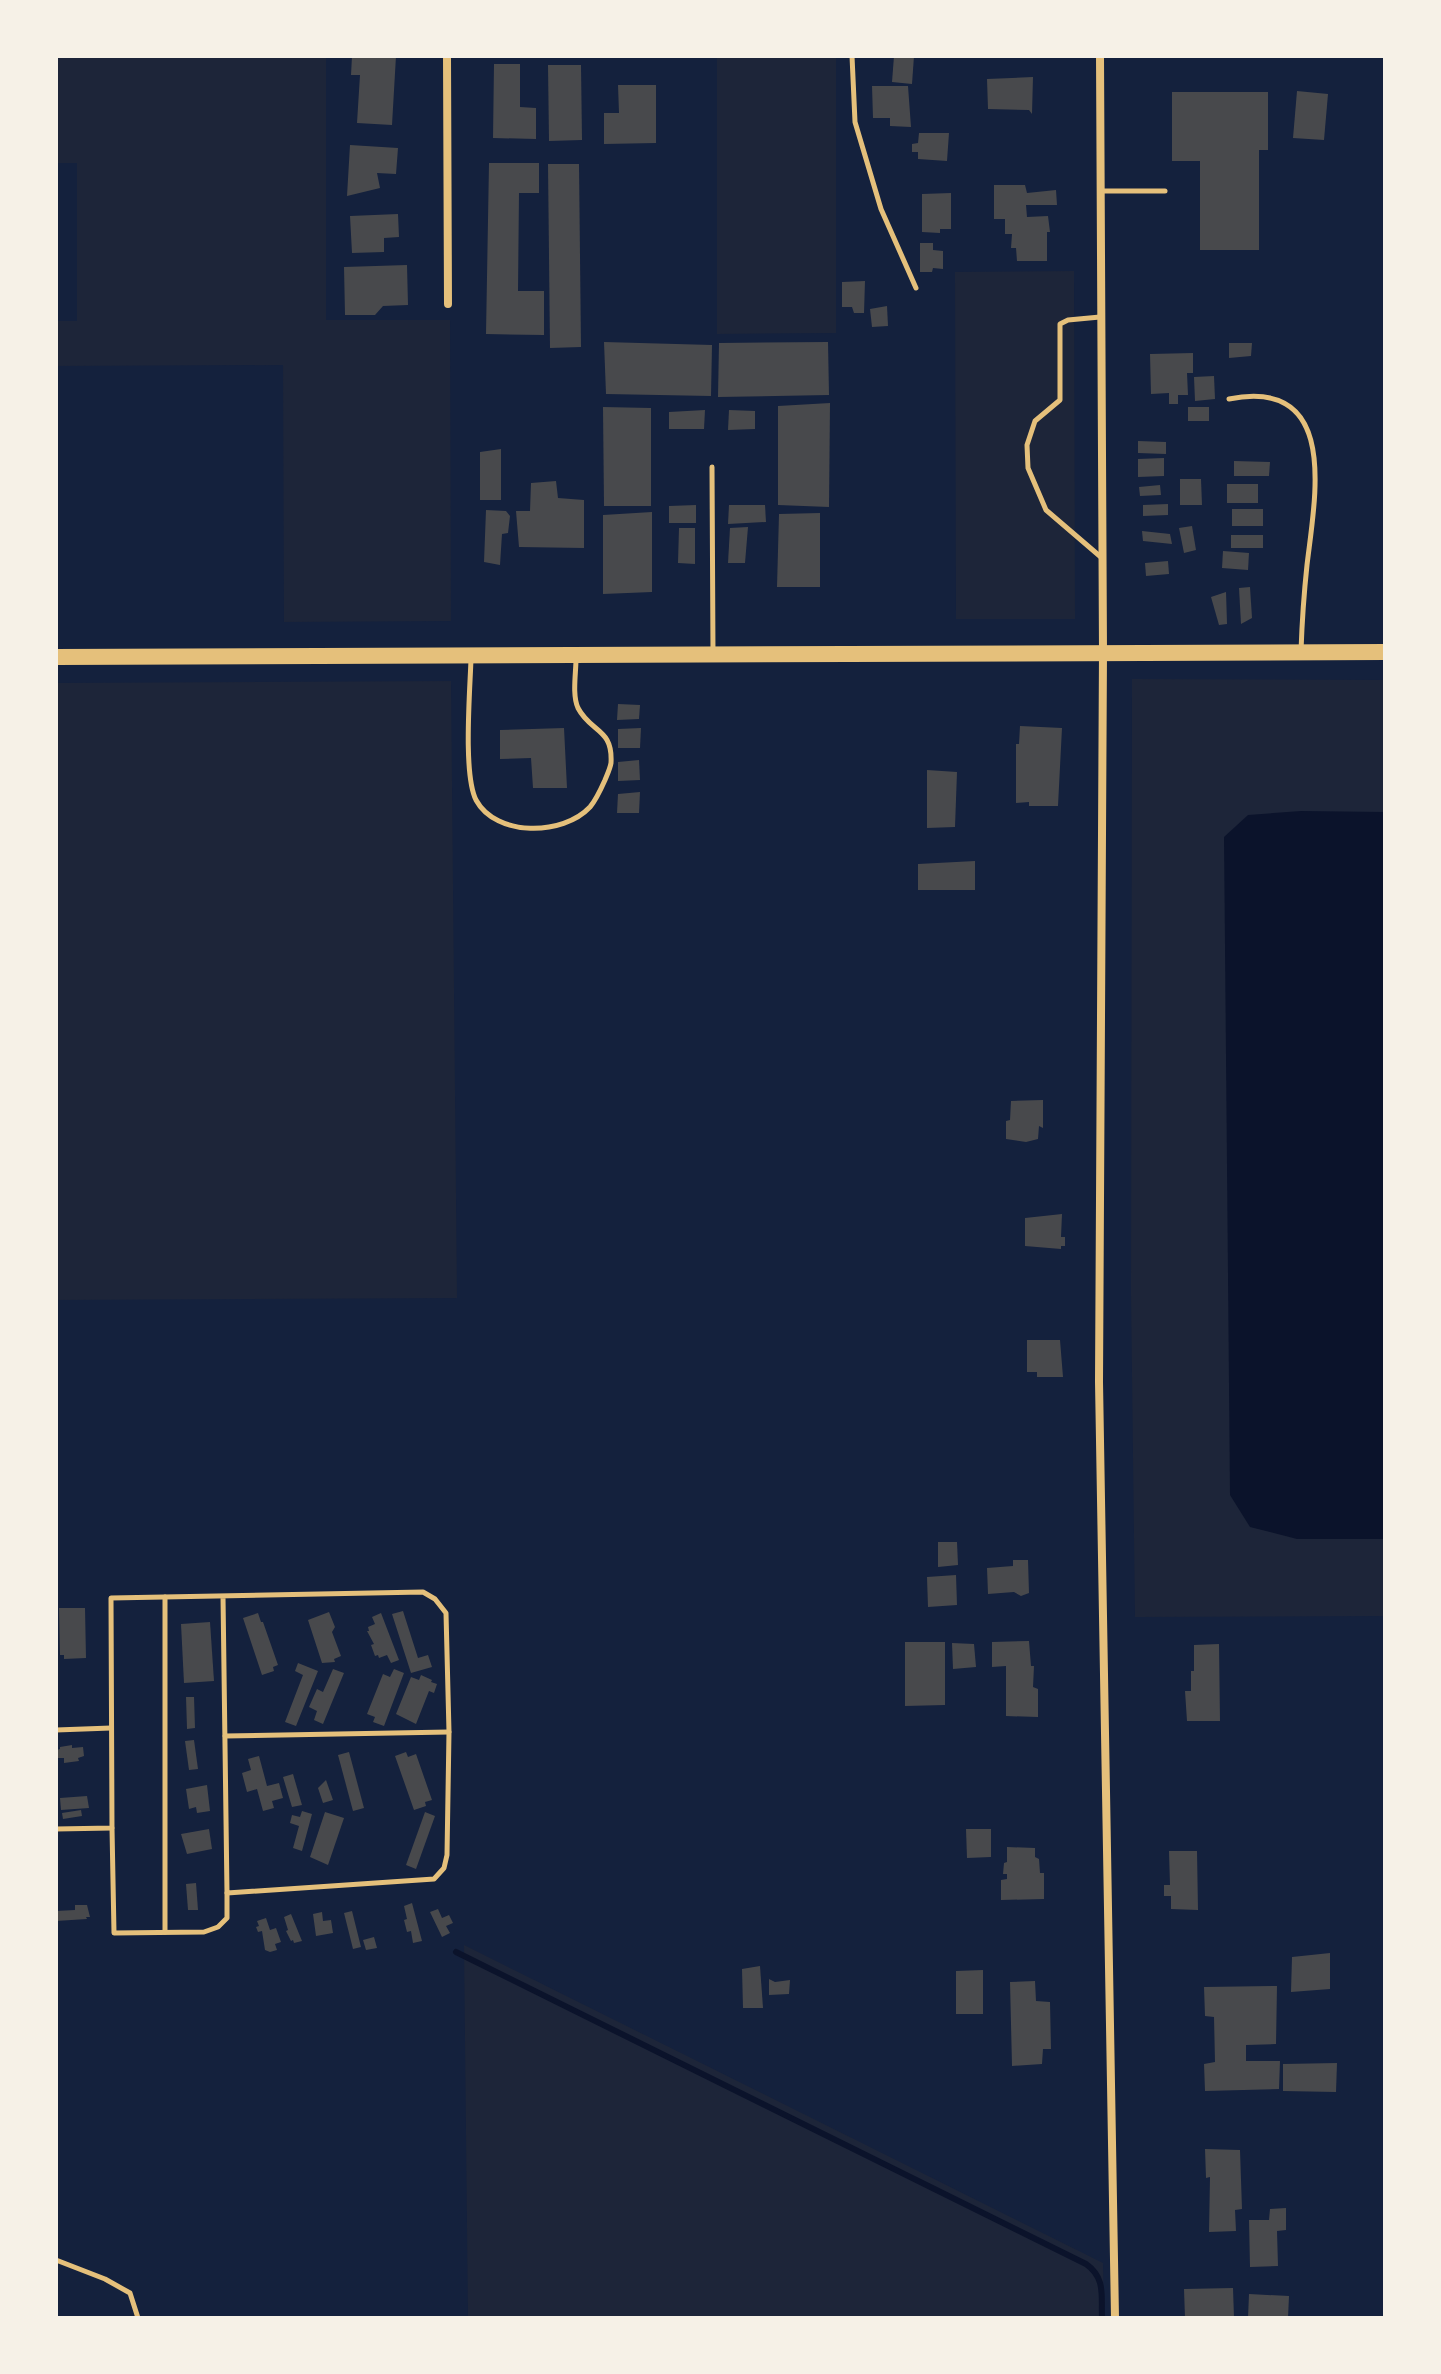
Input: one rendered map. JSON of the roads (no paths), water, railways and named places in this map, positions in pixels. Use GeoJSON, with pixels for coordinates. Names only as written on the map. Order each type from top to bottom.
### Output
{"type":"FeatureCollection","features":[{"type":"Feature","properties":{"kind":"main road"},"geometry":{"type":"LineString","coordinates":[[56,657],[1385,652]]}},
{"type":"Feature","properties":{"kind":"street"},"geometry":{"type":"LineString","coordinates":[[447,56],[448,304]]}},
{"type":"Feature","properties":{"kind":"street"},"geometry":{"type":"LineString","coordinates":[[1100,56],[1103,652],[1099,1382],[1115,2318]]}},
{"type":"Feature","properties":{"kind":"lane"},"geometry":{"type":"LineString","coordinates":[[852,56],[855,122],[881,209],[916,288]]}},
{"type":"Feature","properties":{"kind":"lane"},"geometry":{"type":"LineString","coordinates":[[1101,191],[1165,191]]}},
{"type":"Feature","properties":{"kind":"lane"},"geometry":{"type":"LineString","coordinates":[[1102,317],[1068,320],[1060,324],[1060,400],[1035,421],[1027,445],[1028,468],[1046,510],[1103,559]]}},
{"type":"Feature","properties":{"kind":"lane"},"geometry":{"type":"LineString","coordinates":[[1229,399],[1247,395],[1285,402],[1305,426],[1315,453],[1315,501],[1304,591],[1301,652]]}},
{"type":"Feature","properties":{"kind":"lane"},"geometry":{"type":"LineString","coordinates":[[712,467],[713,653]]}},
{"type":"Feature","properties":{"kind":"lane"},"geometry":{"type":"LineString","coordinates":[[471,654],[471,786],[477,802],[489,816],[502,824],[523,828],[558,825],[574,819],[590,807],[611,766],[610,748],[603,733],[588,723],[576,705],[576,654]]}},
{"type":"Feature","properties":{"kind":"lane"},"geometry":{"type":"LineString","coordinates":[[223,1596],[227,1918],[218,1927],[204,1932],[114,1933],[111,1598],[423,1592],[435,1599],[446,1613],[449,1732],[447,1855],[444,1868],[434,1879],[227,1893]]}},
{"type":"Feature","properties":{"kind":"lane"},"geometry":{"type":"LineString","coordinates":[[165,1597],[165,1932]]}},
{"type":"Feature","properties":{"kind":"lane"},"geometry":{"type":"LineString","coordinates":[[56,1730],[111,1728]]}},
{"type":"Feature","properties":{"kind":"lane"},"geometry":{"type":"LineString","coordinates":[[225,1736],[449,1732]]}},
{"type":"Feature","properties":{"kind":"lane"},"geometry":{"type":"LineString","coordinates":[[56,1829],[112,1828]]}},
{"type":"Feature","properties":{"kind":"lane"},"geometry":{"type":"LineString","coordinates":[[56,2260],[105,2279],[130,2293],[138,2318]]}},
{"type":"Feature","properties":{"kind":"waterway"},"geometry":{"type":"LineString","coordinates":[[456,1952],[1086,2264],[1100,2281],[1102,2318]]}}]}
